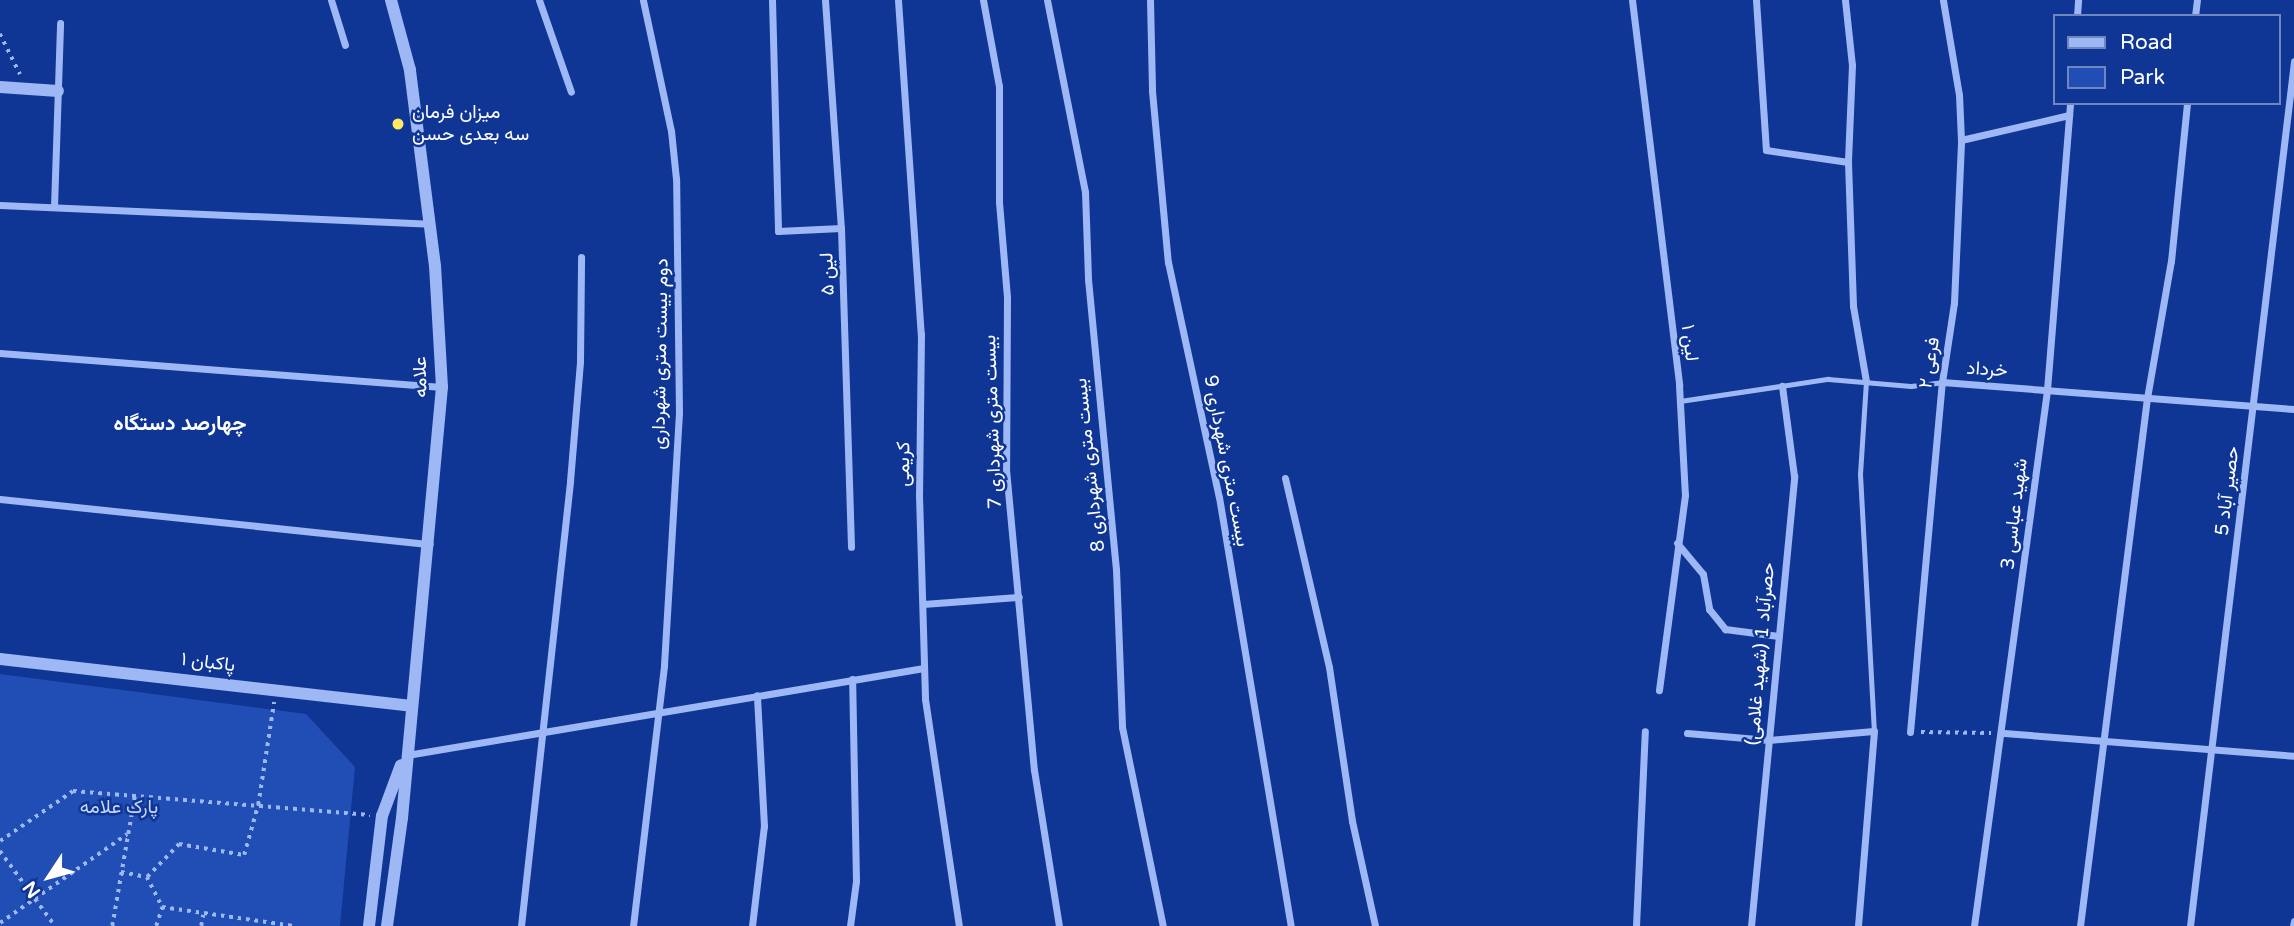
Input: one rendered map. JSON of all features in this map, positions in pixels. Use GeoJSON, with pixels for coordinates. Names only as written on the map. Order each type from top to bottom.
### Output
{"type":"FeatureCollection","features":[{"type":"Feature","properties":{"kind":"street"},"geometry":{"type":"LineString","coordinates":[[331,0],[345,45]]}},
{"type":"Feature","properties":{"kind":"street","name":"علامه"},"geometry":{"type":"LineString","coordinates":[[387,926],[402,818],[405,755],[430,544],[442,387],[430,224],[411,70],[391,0]]}},
{"type":"Feature","properties":{"kind":"street"},"geometry":{"type":"LineString","coordinates":[[539,0],[571,92]]}},
{"type":"Feature","properties":{"kind":"street","name":"دوم بیست متری شهرداری"},"geometry":{"type":"LineString","coordinates":[[633,926],[657,712],[679,413],[679,275],[671,131],[643,0]]}},
{"type":"Feature","properties":{"kind":"street"},"geometry":{"type":"LineString","coordinates":[[772,0],[778,231],[841,228]]}},
{"type":"Feature","properties":{"kind":"street","name":"لین ۵"},"geometry":{"type":"LineString","coordinates":[[825,0],[841,228],[851,547]]}},
{"type":"Feature","properties":{"kind":"street","name":"کریمی"},"geometry":{"type":"LineString","coordinates":[[898,0],[921,334],[924,668],[939,813],[959,926]]}},
{"type":"Feature","properties":{"kind":"street","name":"بیست متری شهرداری 7"},"geometry":{"type":"LineString","coordinates":[[983,0],[999,86],[999,202],[1007,296],[1006,469],[1034,770],[1059,926]]}},
{"type":"Feature","properties":{"kind":"street","name":"بیست متری شهرداری 8"},"geometry":{"type":"LineString","coordinates":[[1047,0],[1085,192],[1088,279],[1116,569],[1122,727],[1163,926]]}},
{"type":"Feature","properties":{"kind":"street","name":"بیست متری شهرداری 9"},"geometry":{"type":"LineString","coordinates":[[1150,0],[1152,91],[1168,262],[1219,497],[1291,926]]}},
{"type":"Feature","properties":{"kind":"street","name":"لین ۱"},"geometry":{"type":"LineString","coordinates":[[1632,0],[1680,401],[1685,495],[1676,543],[1660,690]]}},
{"type":"Feature","properties":{"kind":"street"},"geometry":{"type":"LineString","coordinates":[[1756,0],[1766,150],[1847,162]]}},
{"type":"Feature","properties":{"kind":"street"},"geometry":{"type":"LineString","coordinates":[[1845,0],[1852,65],[1847,162],[1853,306],[1866,381]]}},
{"type":"Feature","properties":{"kind":"street","name":"۲ فرعی"},"geometry":{"type":"LineString","coordinates":[[1910,732],[1942,383],[1954,303],[1961,140],[1956,72],[1943,0]]}},
{"type":"Feature","properties":{"kind":"street"},"geometry":{"type":"LineString","coordinates":[[54,207],[60,23]]}},
{"type":"Feature","properties":{"kind":"street","name":"حصیر آباد 5"},"geometry":{"type":"LineString","coordinates":[[2190,926],[2255,406],[2294,61]]}},
{"type":"Feature","properties":{"kind":"street"},"geometry":{"type":"LineString","coordinates":[[0,87],[58,91]]}},
{"type":"Feature","properties":{"kind":"street","name":"شهید عباسی 3"},"geometry":{"type":"LineString","coordinates":[[1975,926],[2004,733],[2047,390],[2070,105]]}},
{"type":"Feature","properties":{"kind":"street"},"geometry":{"type":"LineString","coordinates":[[2080,926],[2147,398],[2171,261],[2186,105]]}},
{"type":"Feature","properties":{"kind":"street"},"geometry":{"type":"LineString","coordinates":[[1961,140],[2069,115]]}},
{"type":"Feature","properties":{"kind":"street"},"geometry":{"type":"LineString","coordinates":[[0,205],[430,224]]}},
{"type":"Feature","properties":{"kind":"street"},"geometry":{"type":"LineString","coordinates":[[521,926],[544,731],[580,361],[581,257]]}},
{"type":"Feature","properties":{"kind":"street"},"geometry":{"type":"LineString","coordinates":[[0,353],[442,387]]}},
{"type":"Feature","properties":{"kind":"street","name":"خرداد"},"geometry":{"type":"LineString","coordinates":[[1942,383],[2294,408]]}},
{"type":"Feature","properties":{"kind":"street","name":"حصرآباد 1 (شهید غلامی)"},"geometry":{"type":"LineString","coordinates":[[1751,926],[1794,476],[1782,386]]}},
{"type":"Feature","properties":{"kind":"street"},"geometry":{"type":"LineString","coordinates":[[1284,478],[1329,667],[1352,821],[1375,926]]}},
{"type":"Feature","properties":{"kind":"street"},"geometry":{"type":"LineString","coordinates":[[0,499],[430,544]]}},
{"type":"Feature","properties":{"kind":"street"},"geometry":{"type":"LineString","coordinates":[[1676,543],[1703,574],[1709,609],[1725,629],[1779,636]]}},
{"type":"Feature","properties":{"kind":"street"},"geometry":{"type":"LineString","coordinates":[[923,604],[1019,597]]}},
{"type":"Feature","properties":{"kind":"street","name":"پاکبان ۱"},"geometry":{"type":"LineString","coordinates":[[0,659],[411,706]]}},
{"type":"Feature","properties":{"kind":"street"},"geometry":{"type":"LineString","coordinates":[[405,755],[924,668]]}},
{"type":"Feature","properties":{"kind":"street"},"geometry":{"type":"LineString","coordinates":[[850,926],[856,881],[852,680]]}},
{"type":"Feature","properties":{"kind":"street"},"geometry":{"type":"LineString","coordinates":[[752,926],[764,827],[757,695]]}},
{"type":"Feature","properties":{"kind":"street"},"geometry":{"type":"LineString","coordinates":[[1636,926],[1645,731]]}},
{"type":"Feature","properties":{"kind":"street"},"geometry":{"type":"LineString","coordinates":[[1687,733],[1769,740],[1874,731],[1858,926]]}},
{"type":"Feature","properties":{"kind":"street"},"geometry":{"type":"LineString","coordinates":[[2004,733],[2294,756]]}},
{"type":"Feature","properties":{"kind":"street","name":"علامه"},"geometry":{"type":"LineString","coordinates":[[369,926],[382,816],[405,755]]}},
{"type":"Feature","properties":{"kind":"lane","name":"خرداد"},"geometry":{"type":"LineString","coordinates":[[1680,401],[1828,379],[1911,386],[1942,383]]}},
{"type":"Feature","properties":{"kind":"lane"},"geometry":{"type":"LineString","coordinates":[[1866,381],[1860,474],[1874,731]]}},
{"type":"Feature","properties":{"kind":"path"},"geometry":{"type":"LineString","coordinates":[[0,34],[26,89]]}},
{"type":"Feature","properties":{"kind":"path"},"geometry":{"type":"LineString","coordinates":[[147,877],[179,844],[244,855],[258,805],[275,691]]}},
{"type":"Feature","properties":{"kind":"path"},"geometry":{"type":"LineString","coordinates":[[1910,732],[2004,733]]}},
{"type":"Feature","properties":{"kind":"path"},"geometry":{"type":"LineString","coordinates":[[0,841],[73,791],[382,816]]}},
{"type":"Feature","properties":{"kind":"path"},"geometry":{"type":"LineString","coordinates":[[112,926],[135,794]]}},
{"type":"Feature","properties":{"kind":"path"},"geometry":{"type":"LineString","coordinates":[[0,923],[127,834]]}},
{"type":"Feature","properties":{"kind":"path"},"geometry":{"type":"LineString","coordinates":[[0,851],[55,926]]}},
{"type":"Feature","properties":{"kind":"path"},"geometry":{"type":"LineString","coordinates":[[121,872],[147,877]]}},
{"type":"Feature","properties":{"kind":"path"},"geometry":{"type":"LineString","coordinates":[[147,877],[162,907],[156,926]]}},
{"type":"Feature","properties":{"kind":"path"},"geometry":{"type":"LineString","coordinates":[[162,907],[293,926]]}},
{"type":"Feature","properties":{"kind":"path"},"geometry":{"type":"LineString","coordinates":[[201,926],[203,915]]}},
{"type":"Feature","properties":{"kind":"green space","name":"پارک علامه"},"geometry":{"type":"Polygon","coordinates":[[[0,674],[306,714],[355,767],[340,926],[0,926],[0,674]]]}},
{"type":"Feature","properties":{"kind":"place","name":"میزان فرمان سه بعدی حسن"},"geometry":{"type":"Point","coordinates":[398,124]}},
{"type":"Feature","properties":{"kind":"district","name":"چهارصد دستگاه"},"geometry":{"type":"Point","coordinates":[180,424]}}]}
